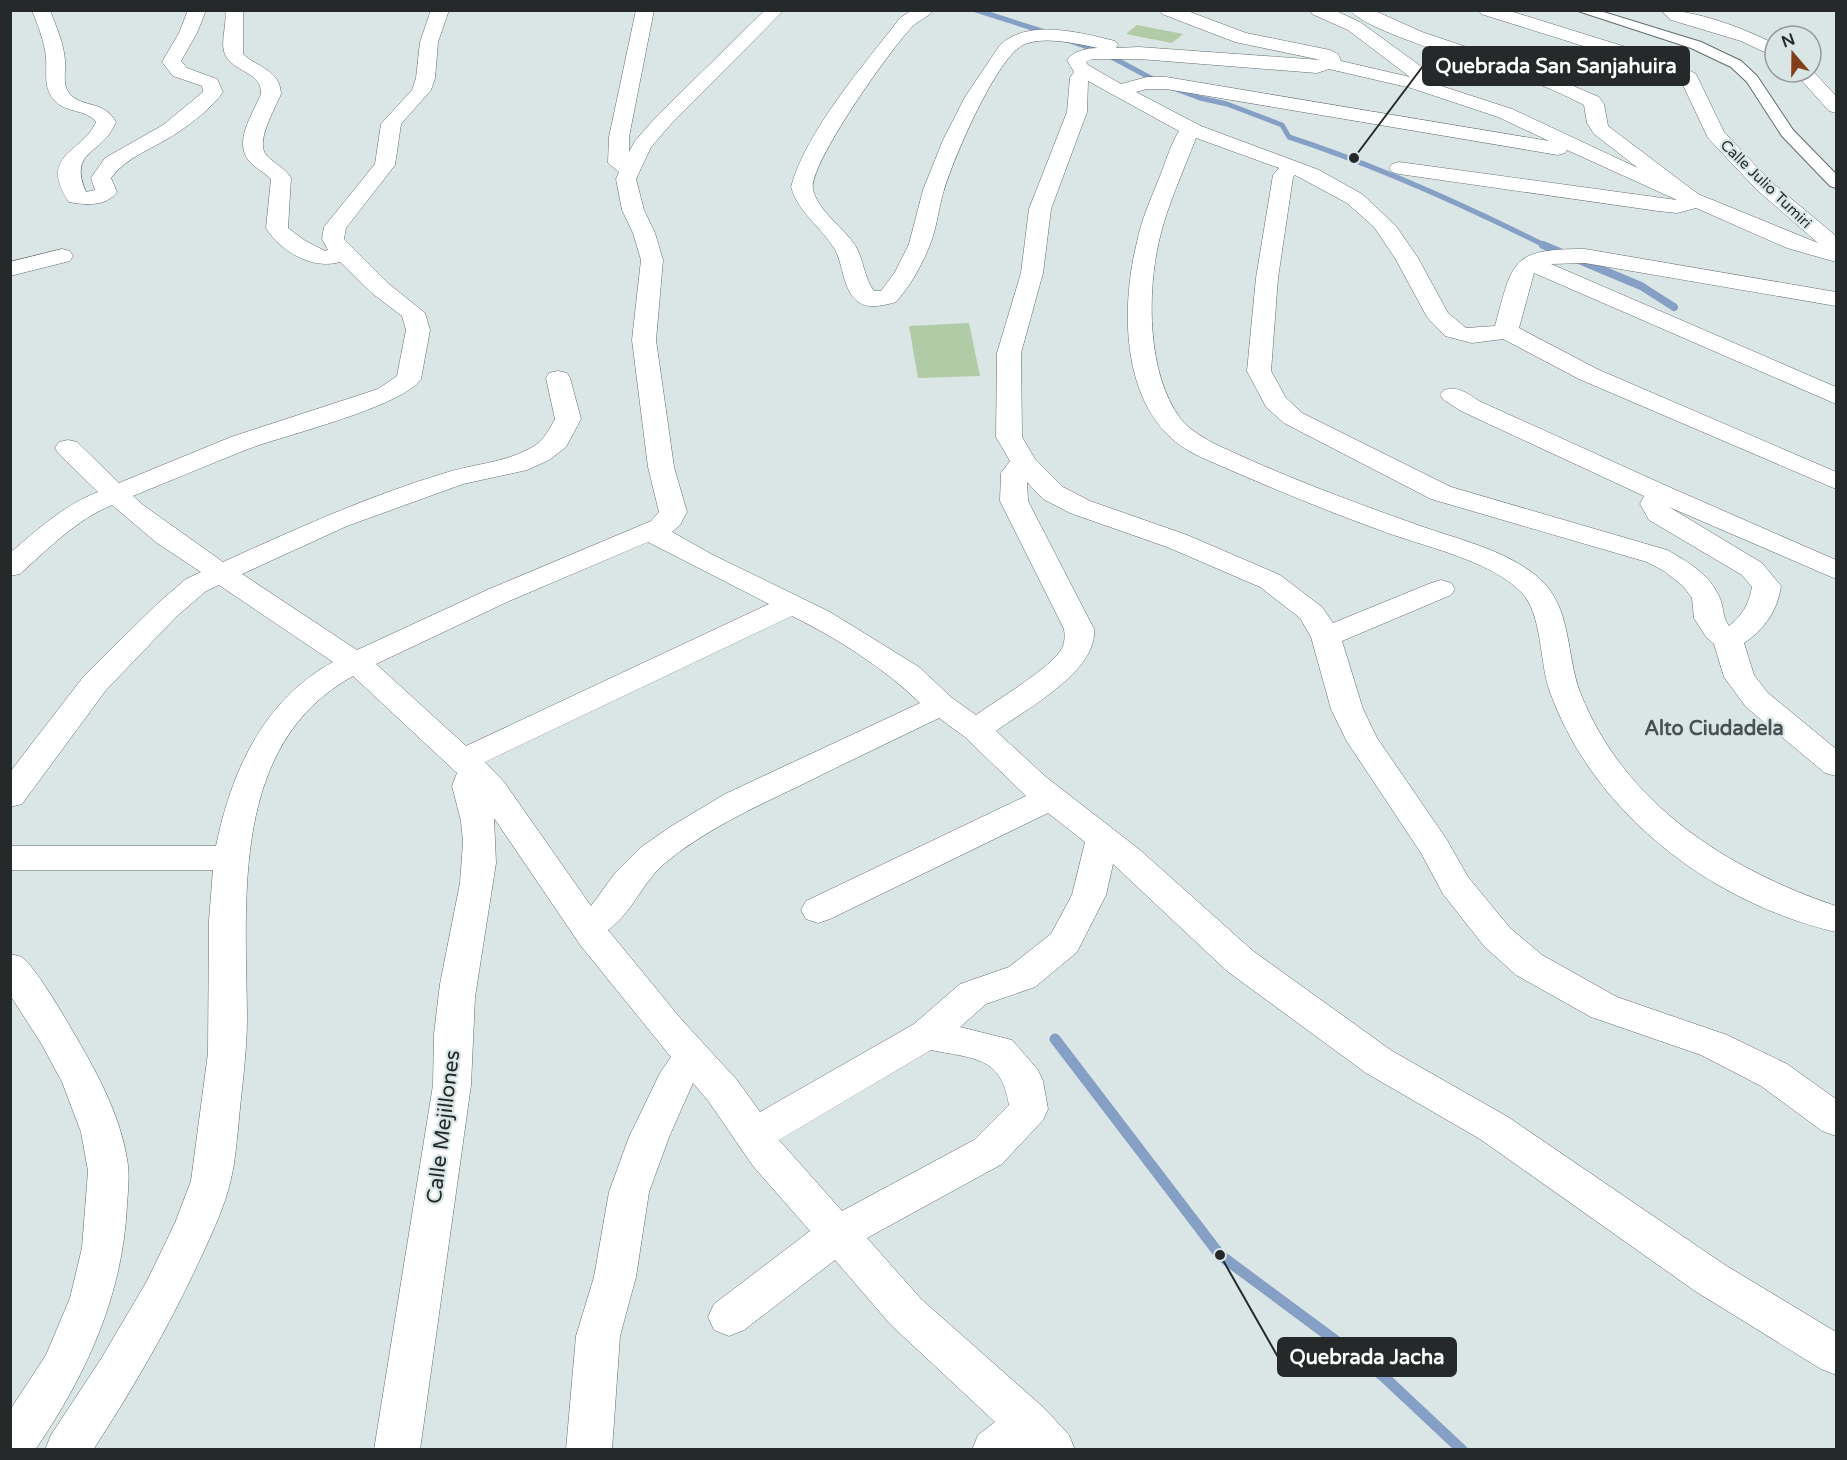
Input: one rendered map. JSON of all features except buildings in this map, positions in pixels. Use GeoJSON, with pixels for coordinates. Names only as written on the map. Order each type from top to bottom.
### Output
{"type":"FeatureCollection","features":[{"type":"Feature","properties":{"kind":"street"},"geometry":{"type":"LineString","coordinates":[[41,10],[57,65],[54,81],[59,94],[63,99],[99,112],[106,122],[102,131],[79,151],[69,171],[69,179],[77,197],[85,199],[105,192],[101,178],[112,162],[170,129],[213,92],[210,84],[180,72],[171,62],[188,33],[197,10]]}},
{"type":"Feature","properties":{"kind":"street"},"geometry":{"type":"LineString","coordinates":[[234,10],[237,25],[232,45],[233,53],[242,63],[266,77],[272,86],[272,94],[251,141],[251,148],[258,160],[281,178],[277,228],[283,237],[319,257],[335,256],[340,249]]}},
{"type":"Feature","properties":{"kind":"street"},"geometry":{"type":"LineString","coordinates":[[10,568],[57,527],[86,506],[240,443],[387,394],[409,379],[418,330],[412,313],[381,289],[340,249],[333,239],[334,227],[385,165],[388,157],[389,128],[423,87],[429,46],[440,10]]}},
{"type":"Feature","properties":{"kind":"street"},"geometry":{"type":"LineString","coordinates":[[629,170],[618,163],[618,137],[645,10]]}},
{"type":"Feature","properties":{"kind":"street"},"geometry":{"type":"LineString","coordinates":[[67,1449],[169,1284],[198,1218],[213,1172],[228,1026],[226,954],[231,858],[236,822],[245,790],[261,756],[280,724],[300,700],[315,687],[356,663],[535,578],[649,531],[665,523],[673,512],[661,468],[644,340],[652,260],[626,179],[642,146],[664,120],[776,10]]}},
{"type":"Feature","properties":{"kind":"street"},"geometry":{"type":"LineString","coordinates":[[925,10],[906,22],[814,152],[804,178],[802,189],[810,204],[844,247],[858,278],[860,289],[869,299],[878,300],[888,297],[911,263],[925,228],[933,188],[945,156],[981,87],[1004,50],[1019,39],[1047,37],[1117,46],[1139,53]]}},
{"type":"Feature","properties":{"kind":"street"},"geometry":{"type":"LineString","coordinates":[[1168,10],[1240,38],[1323,54],[1331,58],[1330,64]]}},
{"type":"Feature","properties":{"kind":"street"},"geometry":{"type":"LineString","coordinates":[[1318,10],[1354,26],[1378,41],[1419,74],[1421,80],[1417,84]]}},
{"type":"Feature","properties":{"kind":"street"},"geometry":{"type":"LineString","coordinates":[[1358,10],[1417,38],[1557,84],[1592,101],[1595,106],[1596,125],[1600,130],[1690,197],[1692,203],[1658,205],[1399,168]]}},
{"type":"Feature","properties":{"kind":"street","name":"Calle Julio Tumiri"},"geometry":{"type":"LineString","coordinates":[[1487,10],[1539,28],[1668,66],[1683,73],[1689,78],[1715,134],[1763,185],[1836,247]]}},
{"type":"Feature","properties":{"kind":"street"},"geometry":{"type":"LineString","coordinates":[[1581,10],[1696,45],[1736,64],[1752,79],[1787,133],[1836,183]]}},
{"type":"Feature","properties":{"kind":"street"},"geometry":{"type":"LineString","coordinates":[[1669,10],[1677,16],[1747,38],[1763,45]]}},
{"type":"Feature","properties":{"kind":"street"},"geometry":{"type":"LineString","coordinates":[[1836,255],[1795,243],[1641,177],[1505,113],[1417,84],[1330,64],[1317,67],[1139,53],[1096,53],[1076,60],[1086,72],[1192,129],[1292,167],[1342,190],[1377,217],[1413,269],[1439,318],[1454,332],[1478,335],[1506,331],[1588,374],[1836,481]]}},
{"type":"Feature","properties":{"kind":"street"},"geometry":{"type":"LineString","coordinates":[[1086,72],[1079,78],[1077,112],[1040,209],[1032,273],[1009,353],[1009,437],[1024,463],[1053,493],[1080,507],[1177,541],[1270,581],[1312,613],[1326,637],[1347,709],[1362,740],[1435,848],[1455,885],[1497,937],[1529,965],[1604,1007],[1714,1045],[1774,1075],[1836,1119]]}},
{"type":"Feature","properties":{"kind":"street"},"geometry":{"type":"LineString","coordinates":[[1120,90],[1147,83],[1166,83],[1595,154]]}},
{"type":"Feature","properties":{"kind":"street"},"geometry":{"type":"LineString","coordinates":[[1814,84],[1836,107]]}},
{"type":"Feature","properties":{"kind":"street"},"geometry":{"type":"LineString","coordinates":[[1192,129],[1187,135],[1148,241],[1141,318],[1149,381],[1175,427],[1212,452],[1359,514],[1494,564],[1532,587],[1546,614],[1565,691],[1582,728],[1614,779],[1649,819],[1690,852],[1739,882],[1794,907],[1836,919]]}},
{"type":"Feature","properties":{"kind":"street"},"geometry":{"type":"LineString","coordinates":[[1292,167],[1283,175],[1267,278],[1259,371],[1275,402],[1293,418],[1441,493],[1657,556],[1693,580],[1706,597],[1709,618],[1716,631],[1728,640],[1739,677],[1757,700],[1836,765]]}},
{"type":"Feature","properties":{"kind":"street"},"geometry":{"type":"LineString","coordinates":[[10,269],[62,256]]}},
{"type":"Feature","properties":{"kind":"street"},"geometry":{"type":"LineString","coordinates":[[1506,331],[1521,273],[1531,263],[1552,256],[1585,256],[1790,289],[1836,299]]}},
{"type":"Feature","properties":{"kind":"street"},"geometry":{"type":"LineString","coordinates":[[1531,263],[1836,396]]}},
{"type":"Feature","properties":{"kind":"street"},"geometry":{"type":"LineString","coordinates":[[10,796],[95,683],[167,610],[196,585],[337,520],[455,478],[518,464],[540,454],[556,441],[568,419],[558,378]]}},
{"type":"Feature","properties":{"kind":"street"},"geometry":{"type":"LineString","coordinates":[[1453,395],[1470,406],[1659,493],[1836,570]]}},
{"type":"Feature","properties":{"kind":"street"},"geometry":{"type":"LineString","coordinates":[[68,448],[133,511],[167,537],[356,663],[470,767],[492,790],[587,927],[723,1091],[767,1154],[839,1233],[906,1312],[1025,1441]]}},
{"type":"Feature","properties":{"kind":"street"},"geometry":{"type":"LineString","coordinates":[[976,730],[1061,669],[1073,657],[1081,641],[1079,629],[1014,501],[1014,473],[1024,463]]}},
{"type":"Feature","properties":{"kind":"street"},"geometry":{"type":"LineString","coordinates":[[1659,493],[1654,504],[1659,514],[1752,568],[1767,586],[1766,599],[1756,615],[1739,634],[1728,640]]}},
{"type":"Feature","properties":{"kind":"street"},"geometry":{"type":"LineString","coordinates":[[649,531],[703,561],[831,624],[908,674],[941,705],[976,730],[1050,798],[1128,858],[1240,961],[1379,1062],[1494,1128],[1710,1278],[1836,1355]]}},
{"type":"Feature","properties":{"kind":"street"},"geometry":{"type":"LineString","coordinates":[[1326,637],[1441,589]]}},
{"type":"Feature","properties":{"kind":"street"},"geometry":{"type":"LineString","coordinates":[[470,767],[724,634],[792,605]]}},
{"type":"Feature","properties":{"kind":"street"},"geometry":{"type":"LineString","coordinates":[[587,927],[610,908],[628,881],[652,856],[682,835],[737,802],[941,705]]}},
{"type":"Feature","properties":{"kind":"street","name":"Calle Mejillones"},"geometry":{"type":"LineString","coordinates":[[397,1449],[452,1085],[453,1032],[458,982],[476,894],[480,857],[478,820],[468,786],[470,767]]}},
{"type":"Feature","properties":{"kind":"street"},"geometry":{"type":"LineString","coordinates":[[818,909],[1050,798]]}},
{"type":"Feature","properties":{"kind":"street"},"geometry":{"type":"LineString","coordinates":[[754,1135],[927,1034],[973,994],[1022,977],[1064,943],[1089,895],[1102,839]]}},
{"type":"Feature","properties":{"kind":"street"},"geometry":{"type":"LineString","coordinates":[[10,858],[231,858]]}},
{"type":"Feature","properties":{"kind":"street"},"geometry":{"type":"LineString","coordinates":[[10,967],[65,1053],[95,1112],[108,1159],[106,1219],[98,1269],[85,1320],[50,1391],[10,1448]]}},
{"type":"Feature","properties":{"kind":"street"},"geometry":{"type":"LineString","coordinates":[[729,1317],[839,1233],[988,1152],[1029,1109],[1024,1081],[999,1050],[927,1034]]}},
{"type":"Feature","properties":{"kind":"street"},"geometry":{"type":"LineString","coordinates":[[589,1449],[598,1336],[615,1276],[628,1192],[649,1137],[679,1073],[694,1058]]}},
{"type":"Feature","properties":{"kind":"green space"},"geometry":{"type":"Polygon","coordinates":[[[1137,25],[1183,34],[1172,43],[1126,34],[1137,25]]]}},
{"type":"Feature","properties":{"kind":"green space"},"geometry":{"type":"Polygon","coordinates":[[[969,323],[980,376],[918,378],[909,326],[969,323]]]}},
{"type":"Feature","properties":{"kind":"waterway"},"geometry":{"type":"LineString","coordinates":[[976,10],[1048,33]]}},
{"type":"Feature","properties":{"kind":"waterway"},"geometry":{"type":"LineString","coordinates":[[1070,41],[1104,53],[1160,83]]}},
{"type":"Feature","properties":{"kind":"waterway"},"geometry":{"type":"LineString","coordinates":[[1173,88],[1200,98],[1227,104],[1282,125],[1289,137],[1355,160],[1419,187],[1546,246]]}},
{"type":"Feature","properties":{"kind":"waterway"},"geometry":{"type":"LineString","coordinates":[[1543,245],[1641,286],[1674,307]]}},
{"type":"Feature","properties":{"kind":"waterway"},"geometry":{"type":"LineString","coordinates":[[1055,1039],[1220,1255],[1382,1375],[1462,1450]]}},
{"type":"Feature","properties":{"kind":"place","name":"Quebrada San Sanjahuira"},"geometry":{"type":"Point","coordinates":[1354,158]}},
{"type":"Feature","properties":{"kind":"place","name":"Quebrada Jacha"},"geometry":{"type":"Point","coordinates":[1220,1255]}},
{"type":"Feature","properties":{"kind":"district","name":"Alto Ciudadela"},"geometry":{"type":"Point","coordinates":[1714,728]}}]}
